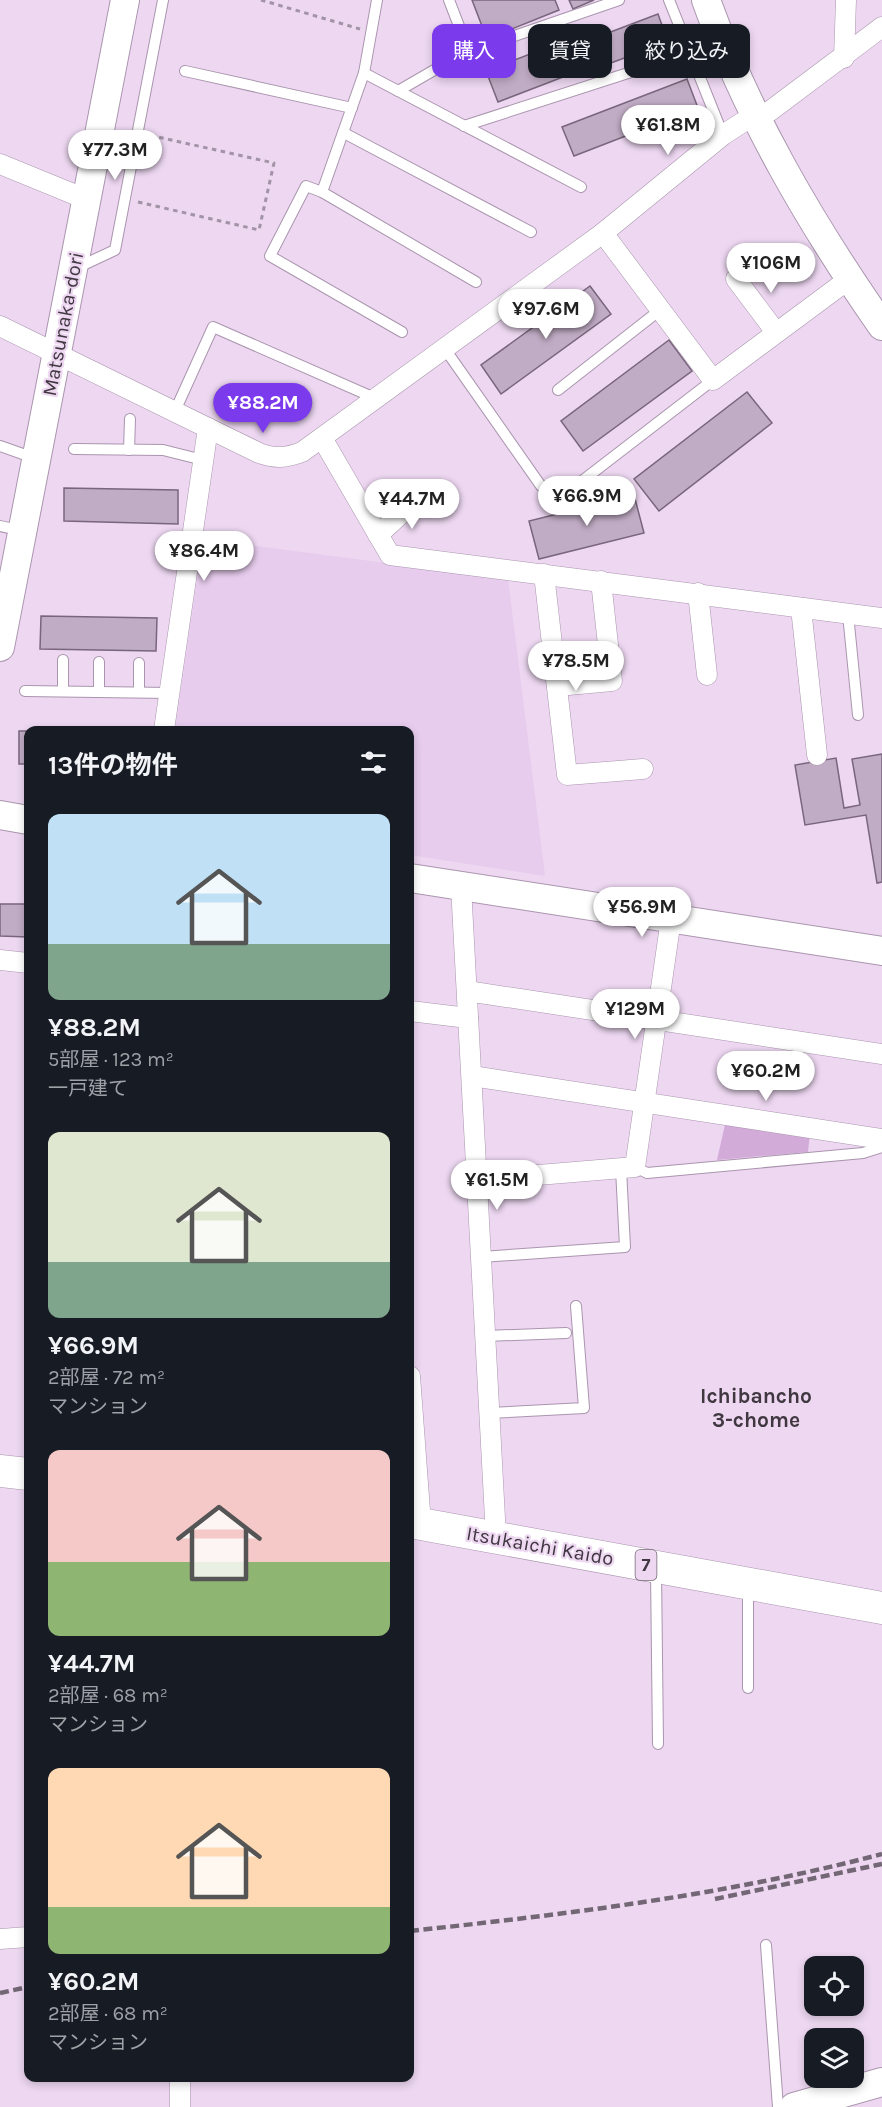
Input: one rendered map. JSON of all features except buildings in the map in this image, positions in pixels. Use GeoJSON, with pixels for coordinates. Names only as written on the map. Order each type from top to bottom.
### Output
{"type":"FeatureCollection","features":[{"type":"Feature","properties":{"kind":"main road"},"geometry":{"type":"LineString","coordinates":[[0,1471],[24,1474]]}},
{"type":"Feature","properties":{"kind":"main road","name":"Itsukaichi Kaido"},"geometry":{"type":"LineString","coordinates":[[415,1523],[882,1608]]}},
{"type":"Feature","properties":{"kind":"street","name":"Matsunaka-dori"},"geometry":{"type":"LineString","coordinates":[[0,647],[11,529],[37,459],[125,0]]}},
{"type":"Feature","properties":{"kind":"street"},"geometry":{"type":"LineString","coordinates":[[706,0],[756,117],[798,197],[849,279],[882,326]]}},
{"type":"Feature","properties":{"kind":"street"},"geometry":{"type":"LineString","coordinates":[[844,58],[846,0]]}},
{"type":"Feature","properties":{"kind":"street"},"geometry":{"type":"LineString","coordinates":[[0,326],[259,453],[279,458],[302,452],[603,233],[723,135],[770,111],[844,58],[882,27]]}},
{"type":"Feature","properties":{"kind":"street"},"geometry":{"type":"LineString","coordinates":[[0,164],[88,200]]}},
{"type":"Feature","properties":{"kind":"street"},"geometry":{"type":"LineString","coordinates":[[603,233],[713,380],[849,279]]}},
{"type":"Feature","properties":{"kind":"street"},"geometry":{"type":"LineString","coordinates":[[736,279],[776,331]]}},
{"type":"Feature","properties":{"kind":"street"},"geometry":{"type":"LineString","coordinates":[[165,726],[208,428]]}},
{"type":"Feature","properties":{"kind":"street"},"geometry":{"type":"LineString","coordinates":[[322,438],[390,555],[882,618]]}},
{"type":"Feature","properties":{"kind":"street"},"geometry":{"type":"LineString","coordinates":[[378,535],[419,497]]}},
{"type":"Feature","properties":{"kind":"street"},"geometry":{"type":"LineString","coordinates":[[544,574],[567,775],[642,769]]}},
{"type":"Feature","properties":{"kind":"street"},"geometry":{"type":"LineString","coordinates":[[557,686],[612,681],[601,581]]}},
{"type":"Feature","properties":{"kind":"street"},"geometry":{"type":"LineString","coordinates":[[698,593],[707,675]]}},
{"type":"Feature","properties":{"kind":"street"},"geometry":{"type":"LineString","coordinates":[[801,608],[817,755]]}},
{"type":"Feature","properties":{"kind":"street"},"geometry":{"type":"LineString","coordinates":[[0,815],[24,819]]}},
{"type":"Feature","properties":{"kind":"street"},"geometry":{"type":"LineString","coordinates":[[414,879],[882,951]]}},
{"type":"Feature","properties":{"kind":"street"},"geometry":{"type":"LineString","coordinates":[[461,886],[496,1538]]}},
{"type":"Feature","properties":{"kind":"street"},"geometry":{"type":"LineString","coordinates":[[477,1180],[628,1168],[645,1103],[671,919]]}},
{"type":"Feature","properties":{"kind":"street"},"geometry":{"type":"LineString","coordinates":[[0,960],[24,963]]}},
{"type":"Feature","properties":{"kind":"street"},"geometry":{"type":"LineString","coordinates":[[467,991],[882,1054]]}},
{"type":"Feature","properties":{"kind":"street"},"geometry":{"type":"LineString","coordinates":[[414,1011],[468,1018]]}},
{"type":"Feature","properties":{"kind":"street"},"geometry":{"type":"LineString","coordinates":[[472,1076],[882,1139]]}},
{"type":"Feature","properties":{"kind":"street"},"geometry":{"type":"LineString","coordinates":[[414,1494],[415,1523]]}},
{"type":"Feature","properties":{"kind":"street"},"geometry":{"type":"LineString","coordinates":[[0,1939],[24,1937]]}},
{"type":"Feature","properties":{"kind":"street"},"geometry":{"type":"LineString","coordinates":[[180,2082],[180,2107]]}},
{"type":"Feature","properties":{"kind":"street"},"geometry":{"type":"LineString","coordinates":[[794,2107],[882,2082]]}},
{"type":"Feature","properties":{"kind":"lane"},"geometry":{"type":"LineString","coordinates":[[75,264],[82,265],[115,250],[163,0]]}},
{"type":"Feature","properties":{"kind":"lane"},"geometry":{"type":"LineString","coordinates":[[322,192],[364,73],[377,0]]}},
{"type":"Feature","properties":{"kind":"lane"},"geometry":{"type":"LineString","coordinates":[[449,0],[458,24]]}},
{"type":"Feature","properties":{"kind":"lane"},"geometry":{"type":"LineString","coordinates":[[516,36],[619,0]]}},
{"type":"Feature","properties":{"kind":"lane"},"geometry":{"type":"LineString","coordinates":[[669,0],[679,24]]}},
{"type":"Feature","properties":{"kind":"lane"},"geometry":{"type":"LineString","coordinates":[[185,71],[352,108]]}},
{"type":"Feature","properties":{"kind":"lane"},"geometry":{"type":"LineString","coordinates":[[398,91],[432,72]]}},
{"type":"Feature","properties":{"kind":"lane"},"geometry":{"type":"LineString","coordinates":[[364,73],[581,188]]}},
{"type":"Feature","properties":{"kind":"lane"},"geometry":{"type":"LineString","coordinates":[[464,126],[624,74]]}},
{"type":"Feature","properties":{"kind":"lane"},"geometry":{"type":"LineString","coordinates":[[700,78],[723,135]]}},
{"type":"Feature","properties":{"kind":"lane"},"geometry":{"type":"LineString","coordinates":[[344,133],[531,232]]}},
{"type":"Feature","properties":{"kind":"lane"},"geometry":{"type":"LineString","coordinates":[[402,332],[270,256],[306,186],[322,192],[476,282]]}},
{"type":"Feature","properties":{"kind":"lane"},"geometry":{"type":"LineString","coordinates":[[558,390],[660,310]]}},
{"type":"Feature","properties":{"kind":"lane"},"geometry":{"type":"LineString","coordinates":[[175,411],[213,327],[377,399]]}},
{"type":"Feature","properties":{"kind":"lane"},"geometry":{"type":"LineString","coordinates":[[445,349],[541,486],[556,490],[582,481],[713,380]]}},
{"type":"Feature","properties":{"kind":"lane"},"geometry":{"type":"LineString","coordinates":[[129,450],[130,419]]}},
{"type":"Feature","properties":{"kind":"lane"},"geometry":{"type":"LineString","coordinates":[[0,446],[37,459]]}},
{"type":"Feature","properties":{"kind":"lane"},"geometry":{"type":"LineString","coordinates":[[74,449],[164,450],[203,460]]}},
{"type":"Feature","properties":{"kind":"lane"},"geometry":{"type":"LineString","coordinates":[[848,614],[858,715]]}},
{"type":"Feature","properties":{"kind":"lane"},"geometry":{"type":"LineString","coordinates":[[63,660],[63,691]]}},
{"type":"Feature","properties":{"kind":"lane"},"geometry":{"type":"LineString","coordinates":[[99,662],[99,692]]}},
{"type":"Feature","properties":{"kind":"lane"},"geometry":{"type":"LineString","coordinates":[[139,663],[139,692]]}},
{"type":"Feature","properties":{"kind":"lane"},"geometry":{"type":"LineString","coordinates":[[25,691],[169,693]]}},
{"type":"Feature","properties":{"kind":"lane"},"geometry":{"type":"LineString","coordinates":[[481,1257],[625,1247],[628,1168],[647,1173],[863,1153],[882,1147]]}},
{"type":"Feature","properties":{"kind":"lane"},"geometry":{"type":"LineString","coordinates":[[489,1413],[585,1408],[576,1306]]}},
{"type":"Feature","properties":{"kind":"lane"},"geometry":{"type":"LineString","coordinates":[[485,1336],[566,1333]]}},
{"type":"Feature","properties":{"kind":"lane"},"geometry":{"type":"LineString","coordinates":[[656,1567],[658,1744]]}},
{"type":"Feature","properties":{"kind":"lane"},"geometry":{"type":"LineString","coordinates":[[748,1583],[748,1688]]}},
{"type":"Feature","properties":{"kind":"lane"},"geometry":{"type":"LineString","coordinates":[[766,1945],[778,2107]]}},
{"type":"Feature","properties":{"kind":"path"},"geometry":{"type":"LineString","coordinates":[[261,0],[372,32]]}},
{"type":"Feature","properties":{"kind":"path"},"geometry":{"type":"LineString","coordinates":[[125,199],[259,230],[274,163],[138,132]]}},
{"type":"Feature","properties":{"kind":"shaded area"},"geometry":{"type":"Polygon","coordinates":[[[203,539],[508,579],[545,876],[414,856],[414,726],[176,726],[203,539]]]}},
{"type":"Feature","properties":{"kind":"shaded area"},"geometry":{"type":"Polygon","coordinates":[[[726,1120],[810,1133],[808,1152],[717,1160],[726,1120]]]}},
{"type":"Feature","properties":{"kind":"railway"},"geometry":{"type":"LineString","coordinates":[[414,1931],[529,1918],[706,1892],[882,1854]]}},
{"type":"Feature","properties":{"kind":"railway"},"geometry":{"type":"LineString","coordinates":[[715,1899],[882,1864]]}},
{"type":"Feature","properties":{"kind":"railway"},"geometry":{"type":"LineString","coordinates":[[0,1993],[24,1988]]}},
{"type":"Feature","properties":{"kind":"district","name":"Ichibancho 3-chome"},"geometry":{"type":"Point","coordinates":[756,1408]}}]}
